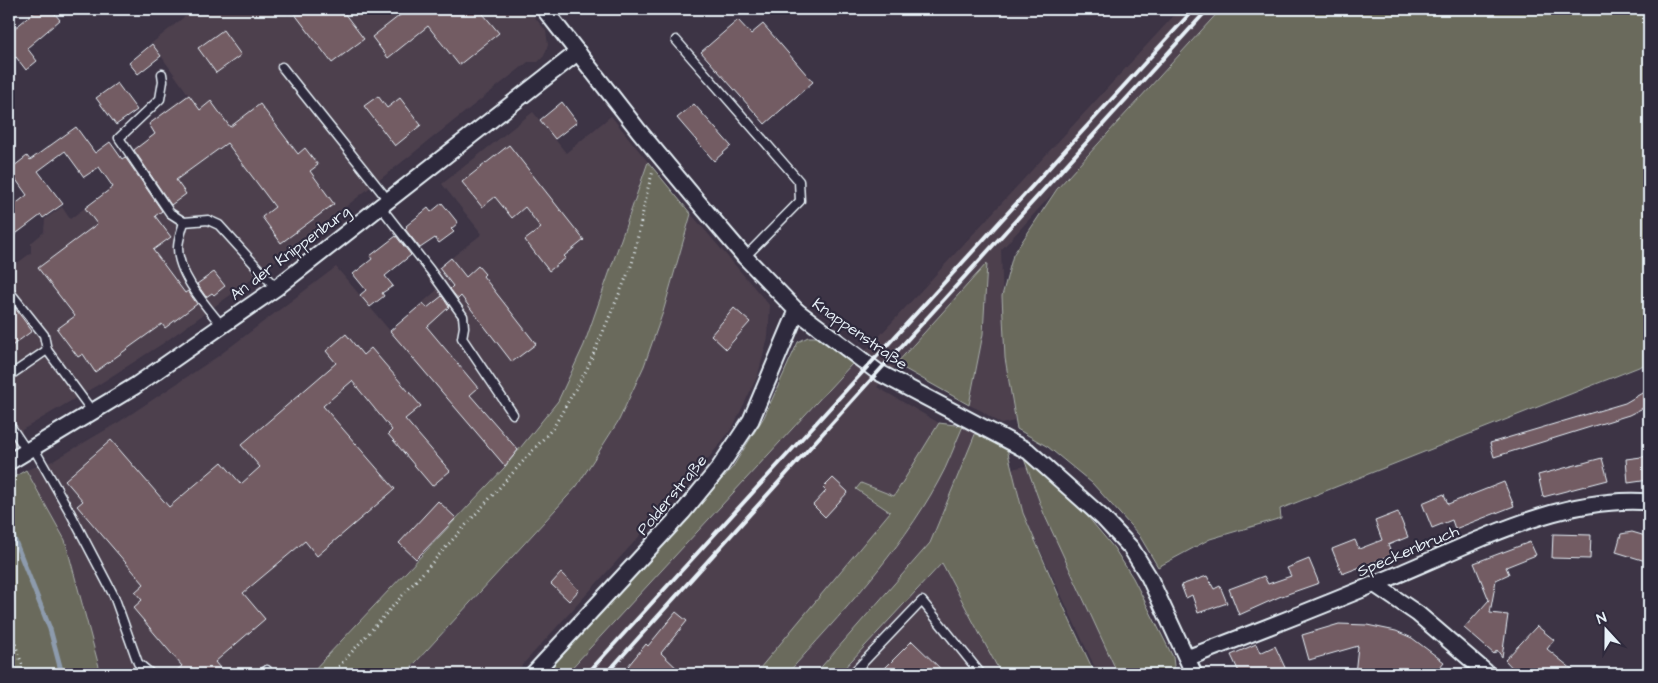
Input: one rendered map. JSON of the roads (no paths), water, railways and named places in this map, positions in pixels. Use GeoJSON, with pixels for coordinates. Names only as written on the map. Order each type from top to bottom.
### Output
{"type":"FeatureCollection","features":[{"type":"Feature","properties":{"kind":"street","name":"Knappenstraße"},"geometry":{"type":"LineString","coordinates":[[544,9],[665,162],[745,257],[797,311],[878,372],[1028,451],[1103,518],[1131,548],[1149,577],[1194,674]]}},
{"type":"Feature","properties":{"kind":"street","name":"An der Knippenburg"},"geometry":{"type":"LineString","coordinates":[[9,462],[135,386],[276,288],[578,52]]}},
{"type":"Feature","properties":{"kind":"street","name":"Polderstraße"},"geometry":{"type":"LineString","coordinates":[[534,674],[683,512],[719,468],[751,420],[797,311]]}},
{"type":"Feature","properties":{"kind":"street","name":"Speckenbruch"},"geometry":{"type":"LineString","coordinates":[[1187,658],[1554,512],[1592,504],[1630,500],[1649,502]]}},
{"type":"Feature","properties":{"kind":"street"},"geometry":{"type":"LineString","coordinates":[[1374,584],[1418,614],[1488,674]]}},
{"type":"Feature","properties":{"kind":"lane"},"geometry":{"type":"LineString","coordinates":[[676,40],[799,181],[800,201],[745,257]]}},
{"type":"Feature","properties":{"kind":"lane"},"geometry":{"type":"LineString","coordinates":[[282,67],[384,203],[463,316],[462,338],[513,414]]}},
{"type":"Feature","properties":{"kind":"lane"},"geometry":{"type":"LineString","coordinates":[[162,74],[163,81],[160,99],[119,138],[170,213],[184,222],[208,220],[219,225],[276,288]]}},
{"type":"Feature","properties":{"kind":"lane"},"geometry":{"type":"LineString","coordinates":[[184,222],[177,247],[180,264],[198,295],[222,326]]}},
{"type":"Feature","properties":{"kind":"lane"},"geometry":{"type":"LineString","coordinates":[[9,291],[44,335],[47,350],[92,411]]}},
{"type":"Feature","properties":{"kind":"lane"},"geometry":{"type":"LineString","coordinates":[[9,376],[47,350]]}},
{"type":"Feature","properties":{"kind":"lane"},"geometry":{"type":"LineString","coordinates":[[9,424],[30,449],[72,514],[114,596],[138,663],[151,674]]}},
{"type":"Feature","properties":{"kind":"lane"},"geometry":{"type":"LineString","coordinates":[[852,674],[922,601],[980,674]]}},
{"type":"Feature","properties":{"kind":"waterway"},"geometry":{"type":"LineString","coordinates":[[9,526],[50,629],[62,674]]}},
{"type":"Feature","properties":{"kind":"railway"},"geometry":{"type":"LineString","coordinates":[[587,674],[1194,9]]}},
{"type":"Feature","properties":{"kind":"railway"},"geometry":{"type":"LineString","coordinates":[[606,674],[1208,9]]}}]}
